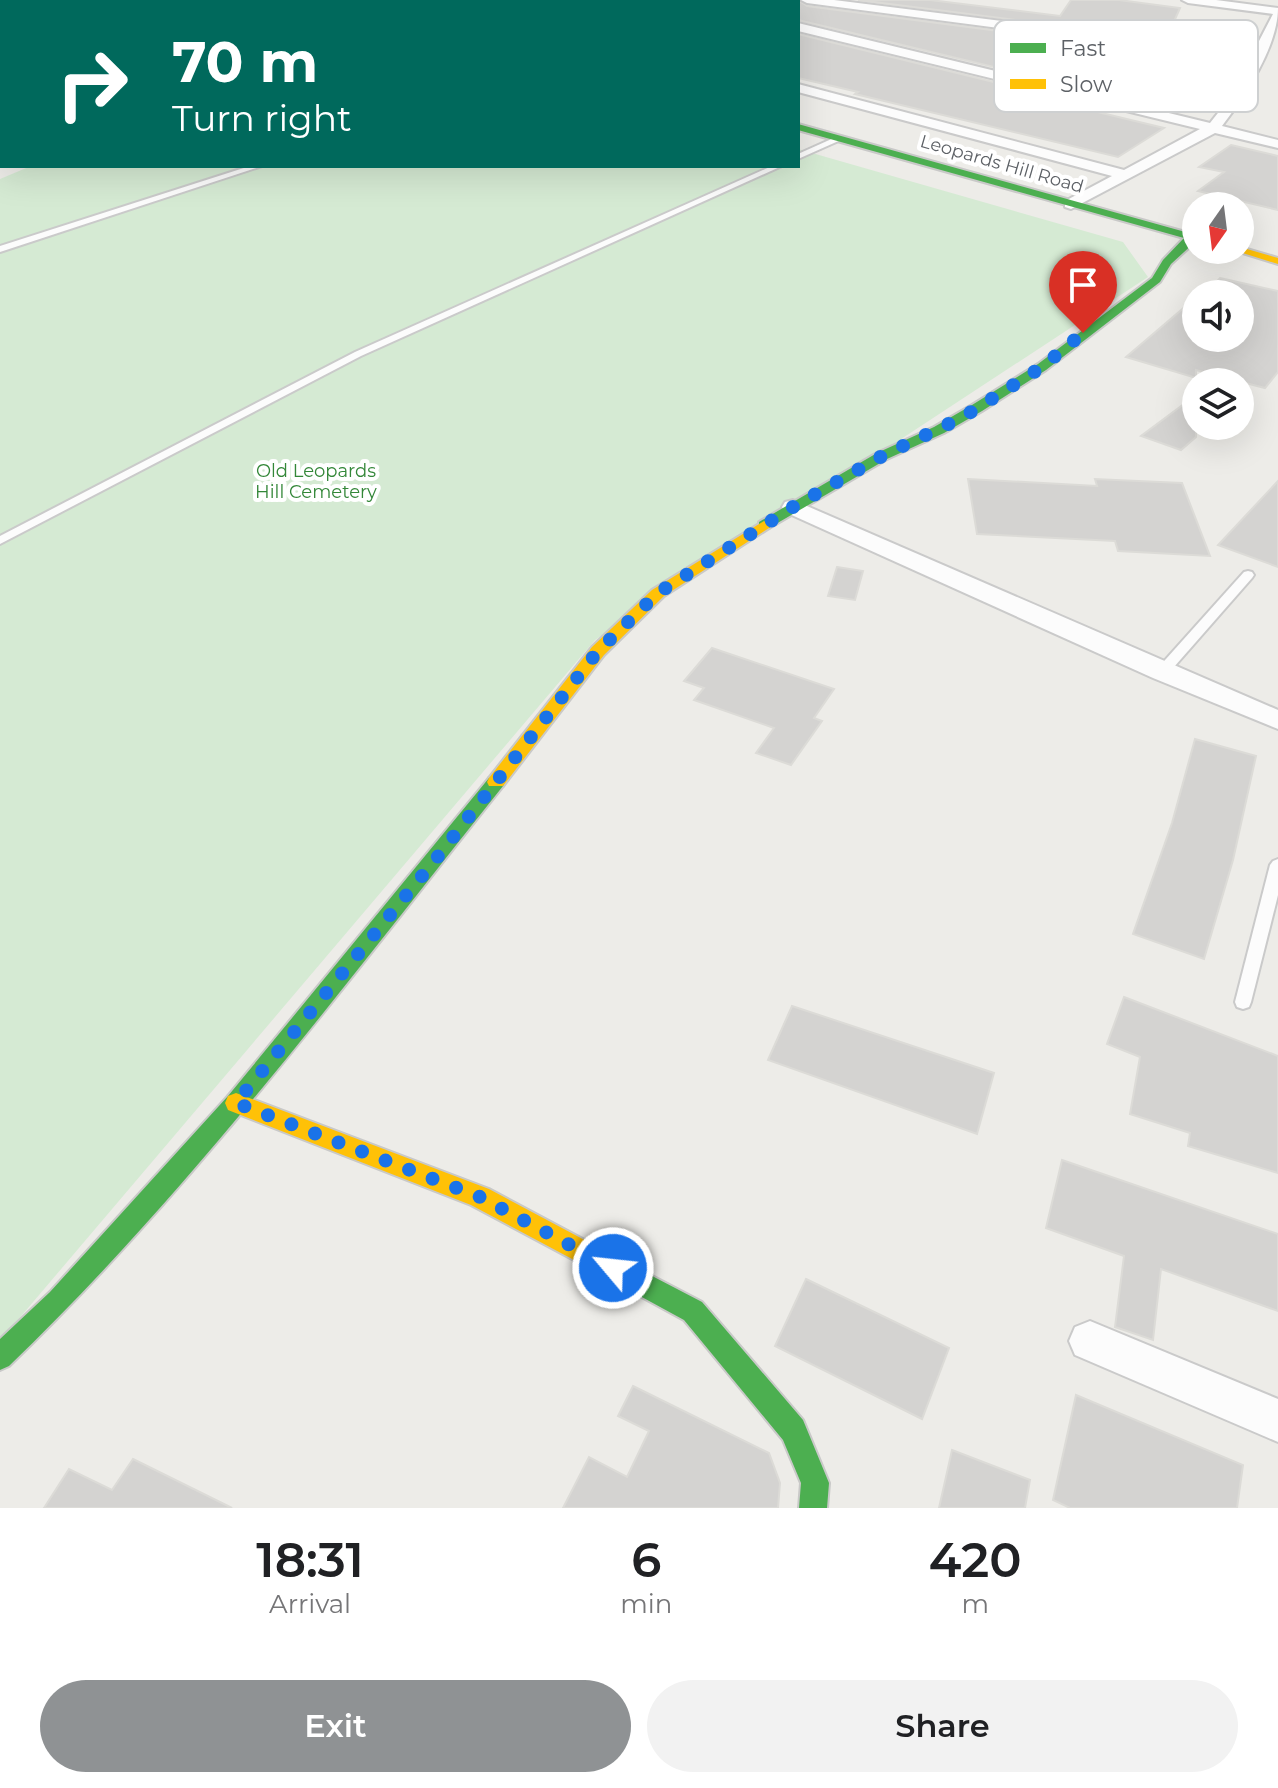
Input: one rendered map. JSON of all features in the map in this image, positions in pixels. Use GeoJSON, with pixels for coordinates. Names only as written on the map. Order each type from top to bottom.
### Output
{"type":"FeatureCollection","features":[{"type":"Feature","properties":{"kind":"street"},"geometry":{"type":"LineString","coordinates":[[807,0],[994,24]]}},
{"type":"Feature","properties":{"kind":"street"},"geometry":{"type":"LineString","coordinates":[[1188,0],[1278,13],[1258,53]]}},
{"type":"Feature","properties":{"kind":"street"},"geometry":{"type":"LineString","coordinates":[[800,27],[994,75]]}},
{"type":"Feature","properties":{"kind":"street"},"geometry":{"type":"LineString","coordinates":[[800,89],[1122,174]]}},
{"type":"Feature","properties":{"kind":"street"},"geometry":{"type":"LineString","coordinates":[[1147,112],[1278,144]]}},
{"type":"Feature","properties":{"kind":"street"},"geometry":{"type":"LineString","coordinates":[[1071,204],[1213,128],[1226,112]]}},
{"type":"Feature","properties":{"kind":"street","name":"Leopards Hill Road"},"geometry":{"type":"LineString","coordinates":[[800,128],[1182,235]]}},
{"type":"Feature","properties":{"kind":"street"},"geometry":{"type":"LineString","coordinates":[[0,1357],[59,1301],[236,1103],[436,859],[598,651],[658,593],[793,507],[882,456],[963,417],[1042,367],[1156,280],[1167,262],[1182,249]]}},
{"type":"Feature","properties":{"kind":"street"},"geometry":{"type":"LineString","coordinates":[[1254,254],[1278,261]]}},
{"type":"Feature","properties":{"kind":"street"},"geometry":{"type":"LineString","coordinates":[[793,507],[1162,672],[1278,720]]}},
{"type":"Feature","properties":{"kind":"street"},"geometry":{"type":"LineString","coordinates":[[236,1103],[480,1197],[693,1311],[793,1430],[815,1483],[813,1508]]}},
{"type":"Feature","properties":{"kind":"street"},"geometry":{"type":"LineString","coordinates":[[1090,1341],[1278,1421]]}},
{"type":"Feature","properties":{"kind":"lane"},"geometry":{"type":"LineString","coordinates":[[800,156],[839,139]]}},
{"type":"Feature","properties":{"kind":"lane"},"geometry":{"type":"LineString","coordinates":[[0,249],[252,168]]}},
{"type":"Feature","properties":{"kind":"lane"},"geometry":{"type":"LineString","coordinates":[[0,541],[358,354],[774,168]]}},
{"type":"Feature","properties":{"kind":"lane"},"geometry":{"type":"LineString","coordinates":[[1162,672],[1248,575]]}},
{"type":"Feature","properties":{"kind":"lane"},"geometry":{"type":"LineString","coordinates":[[1243,1002],[1278,865]]}},
{"type":"Feature","properties":{"kind":"green space","name":"Old Leopards Hill Cemetery"},"geometry":{"type":"Polygon","coordinates":[[[800,150],[1123,242],[1148,277],[595,640],[0,1341],[0,179],[26,168],[800,168],[800,150]]]}},
{"type":"Feature","properties":{"kind":"building"},"geometry":{"type":"Polygon","coordinates":[[[858,0],[930,0],[1060,16],[1071,0],[1119,0],[1180,8],[1175,20],[1017,20],[858,0]]]}},
{"type":"Feature","properties":{"kind":"building"},"geometry":{"type":"Polygon","coordinates":[[[800,1],[807,6],[994,30],[994,67],[800,20],[800,1]]]}},
{"type":"Feature","properties":{"kind":"building"},"geometry":{"type":"Polygon","coordinates":[[[800,34],[994,82],[994,112],[1097,112],[1164,128],[1118,157],[855,94],[858,92],[800,78],[800,34]]]}},
{"type":"Feature","properties":{"kind":"building"},"geometry":{"type":"Polygon","coordinates":[[[1231,145],[1278,156],[1278,210],[1254,204],[1254,192],[1198,191],[1224,172],[1199,167],[1231,145]]]}},
{"type":"Feature","properties":{"kind":"building"},"geometry":{"type":"Polygon","coordinates":[[[1254,286],[1278,291],[1278,372],[1265,388],[1254,385],[1254,368],[1182,368],[1182,374],[1126,357],[1182,309],[1182,352],[1254,352],[1254,286]]]}},
{"type":"Feature","properties":{"kind":"building"},"geometry":{"type":"Polygon","coordinates":[[[1182,405],[1182,440],[1193,440],[1181,450],[1141,436],[1182,405]]]}},
{"type":"Feature","properties":{"kind":"building"},"geometry":{"type":"Polygon","coordinates":[[[968,479],[1097,486],[1095,479],[1182,483],[1210,556],[1118,551],[1115,541],[977,534],[968,479]]]}},
{"type":"Feature","properties":{"kind":"building"},"geometry":{"type":"Polygon","coordinates":[[[1278,481],[1278,567],[1218,545],[1278,481]]]}},
{"type":"Feature","properties":{"kind":"building"},"geometry":{"type":"Polygon","coordinates":[[[837,567],[863,571],[855,600],[828,596],[837,567]]]}},
{"type":"Feature","properties":{"kind":"building"},"geometry":{"type":"Polygon","coordinates":[[[712,648],[834,689],[814,718],[822,721],[791,765],[756,753],[774,728],[694,700],[704,688],[684,681],[712,648]]]}},
{"type":"Feature","properties":{"kind":"building"},"geometry":{"type":"Polygon","coordinates":[[[1195,739],[1256,756],[1233,860],[1204,959],[1133,934],[1172,823],[1195,739]]]}},
{"type":"Feature","properties":{"kind":"building"},"geometry":{"type":"Polygon","coordinates":[[[1124,997],[1278,1056],[1278,1173],[1188,1146],[1190,1133],[1130,1114],[1140,1057],[1107,1044],[1124,997]]]}},
{"type":"Feature","properties":{"kind":"building"},"geometry":{"type":"Polygon","coordinates":[[[792,1006],[994,1073],[977,1134],[768,1060],[792,1006]]]}},
{"type":"Feature","properties":{"kind":"building"},"geometry":{"type":"Polygon","coordinates":[[[1062,1160],[1278,1234],[1278,1311],[1161,1269],[1153,1340],[1115,1327],[1124,1256],[1046,1228],[1062,1160]]]}},
{"type":"Feature","properties":{"kind":"building"},"geometry":{"type":"Polygon","coordinates":[[[806,1279],[949,1348],[922,1419],[775,1346],[806,1279]]]}},
{"type":"Feature","properties":{"kind":"building"},"geometry":{"type":"Polygon","coordinates":[[[633,1386],[769,1453],[780,1483],[778,1508],[563,1508],[589,1457],[627,1477],[649,1431],[618,1416],[633,1386]]]}},
{"type":"Feature","properties":{"kind":"building"},"geometry":{"type":"Polygon","coordinates":[[[1076,1395],[1243,1465],[1237,1508],[1070,1508],[1053,1500],[1076,1395]]]}},
{"type":"Feature","properties":{"kind":"building"},"geometry":{"type":"Polygon","coordinates":[[[952,1450],[1030,1480],[1025,1508],[939,1508],[952,1450]]]}},
{"type":"Feature","properties":{"kind":"building"},"geometry":{"type":"Polygon","coordinates":[[[133,1459],[232,1508],[44,1508],[69,1469],[112,1490],[133,1459]]]}},
{"type":"Feature","properties":{"kind":"traffic: fast"},"geometry":{"type":"LineString","coordinates":[[800,128],[1182,234]]}},
{"type":"Feature","properties":{"kind":"traffic: fast"},"geometry":{"type":"LineString","coordinates":[[764,525],[882,456],[939,430],[1042,367],[1156,280],[1182,246]]}},
{"type":"Feature","properties":{"kind":"traffic: fast"},"geometry":{"type":"LineString","coordinates":[[0,1357],[59,1301],[236,1103],[496,782]]}},
{"type":"Feature","properties":{"kind":"traffic: fast"},"geometry":{"type":"LineString","coordinates":[[583,1252],[693,1311],[793,1430],[815,1483],[813,1508]]}},
{"type":"Feature","properties":{"kind":"traffic: slow"},"geometry":{"type":"LineString","coordinates":[[1254,254],[1278,261]]}},
{"type":"Feature","properties":{"kind":"traffic: slow"},"geometry":{"type":"LineString","coordinates":[[496,782],[598,651],[658,593],[764,525]]}},
{"type":"Feature","properties":{"kind":"traffic: slow"},"geometry":{"type":"LineString","coordinates":[[236,1103],[480,1197],[583,1252]]}},
{"type":"Feature","properties":{"kind":"route"},"geometry":{"type":"LineString","coordinates":[[613,1268],[480,1197],[236,1103],[436,859],[598,651],[658,593],[793,507],[882,456],[963,417],[1042,367],[1083,333]]}}]}
